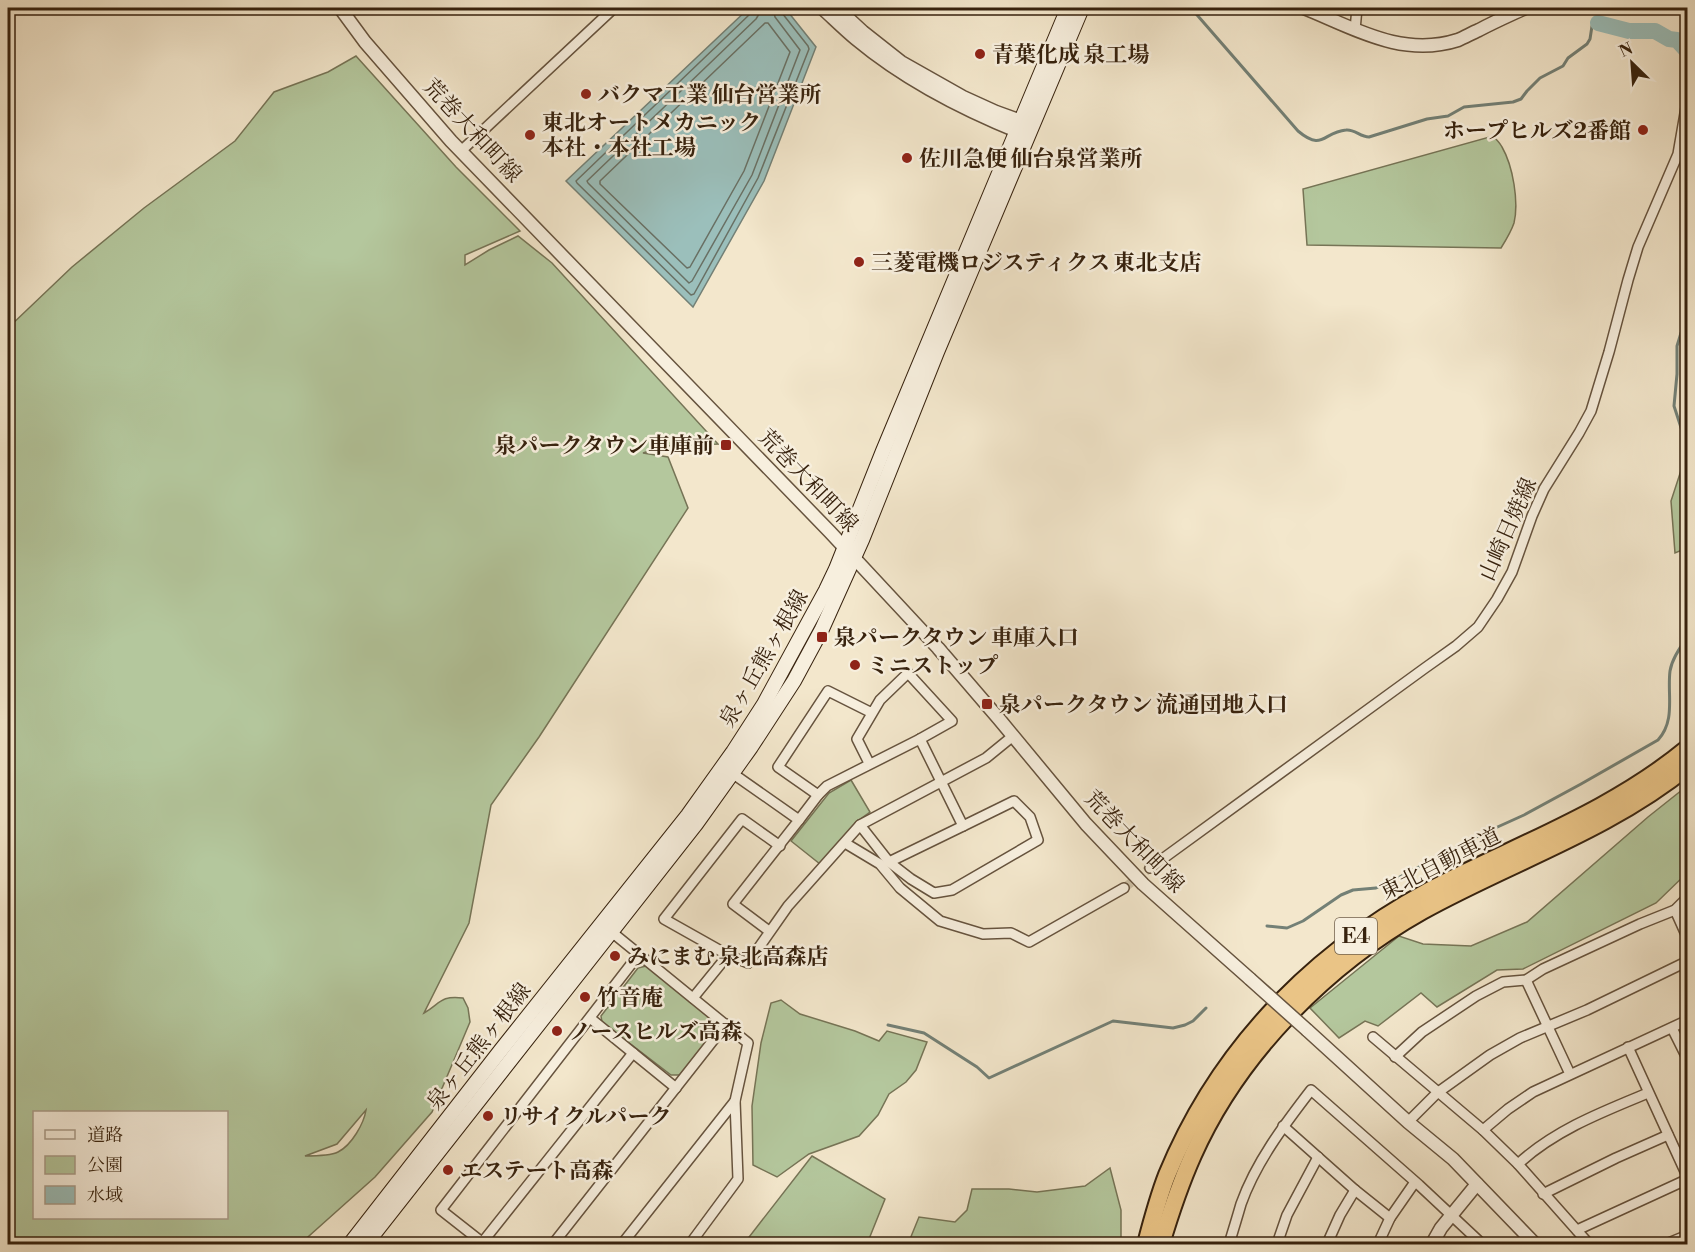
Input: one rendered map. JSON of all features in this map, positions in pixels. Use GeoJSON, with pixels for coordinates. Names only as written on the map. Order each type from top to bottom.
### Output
{"type":"FeatureCollection","features":[{"type":"Feature","properties":{"kind":"highway","name":"東北自動車道"},"geometry":{"type":"LineString","coordinates":[[1146,1245],[1167,1176],[1194,1118],[1224,1069],[1291,990],[1340,948],[1375,922],[1454,878],[1595,810],[1633,788],[1688,748]]}},
{"type":"Feature","properties":{"kind":"highway","name":"東北自動車道"},"geometry":{"type":"LineString","coordinates":[[1161,1245],[1185,1173],[1220,1104],[1265,1042],[1338,968],[1379,937],[1422,911],[1604,822],[1641,800],[1688,766]]}},
{"type":"Feature","properties":{"kind":"main road","name":"泉ヶ丘熊ヶ根線"},"geometry":{"type":"LineString","coordinates":[[366,1245],[606,928],[733,752],[764,704],[826,590],[849,553],[895,461],[1068,8]]}},
{"type":"Feature","properties":{"kind":"main road","name":"泉ヶ丘熊ヶ根線"},"geometry":{"type":"LineString","coordinates":[[1024,128],[1082,8]]}},
{"type":"Feature","properties":{"kind":"main road","name":"泉ヶ丘熊ヶ根線"},"geometry":{"type":"LineString","coordinates":[[350,1245],[606,928],[696,824],[776,710],[804,664],[830,611],[849,553]]}},
{"type":"Feature","properties":{"kind":"street","name":"荒巻大和町線"},"geometry":{"type":"LineString","coordinates":[[340,8],[365,42],[460,151],[938,648],[1086,824],[1143,884],[1408,1122]]}},
{"type":"Feature","properties":{"kind":"street"},"geometry":{"type":"LineString","coordinates":[[460,151],[614,8]]}},
{"type":"Feature","properties":{"kind":"street"},"geometry":{"type":"LineString","coordinates":[[822,8],[857,40],[897,68],[957,104],[1024,128]]}},
{"type":"Feature","properties":{"kind":"street"},"geometry":{"type":"LineString","coordinates":[[837,8],[863,32],[902,62],[1024,128]]}},
{"type":"Feature","properties":{"kind":"street"},"geometry":{"type":"LineString","coordinates":[[1304,8],[1366,35],[1397,43],[1431,46],[1459,39],[1525,8]]}},
{"type":"Feature","properties":{"kind":"street"},"geometry":{"type":"LineString","coordinates":[[1355,30],[1357,8]]}},
{"type":"Feature","properties":{"kind":"street","name":"山崎日焼線"},"geometry":{"type":"LineString","coordinates":[[1150,868],[1441,657],[1478,627],[1512,572],[1544,489],[1591,411],[1610,352],[1638,247],[1678,154],[1688,96]]}},
{"type":"Feature","properties":{"kind":"street"},"geometry":{"type":"LineString","coordinates":[[769,931],[733,904],[818,795],[827,786],[952,721],[908,673],[880,700],[857,739],[869,764]]}},
{"type":"Feature","properties":{"kind":"street"},"geometry":{"type":"LineString","coordinates":[[818,795],[778,767],[828,691],[872,713]]}},
{"type":"Feature","properties":{"kind":"street"},"geometry":{"type":"LineString","coordinates":[[780,846],[742,819],[664,919],[728,955],[748,963],[788,906],[860,825],[986,758],[1013,736]]}},
{"type":"Feature","properties":{"kind":"street"},"geometry":{"type":"LineString","coordinates":[[920,739],[963,826]]}},
{"type":"Feature","properties":{"kind":"street"},"geometry":{"type":"LineString","coordinates":[[732,773],[799,820]]}},
{"type":"Feature","properties":{"kind":"street"},"geometry":{"type":"LineString","coordinates":[[860,825],[889,862],[934,893],[952,890],[1038,840],[1030,817],[1014,801],[889,862]]}},
{"type":"Feature","properties":{"kind":"street"},"geometry":{"type":"LineString","coordinates":[[845,843],[880,864],[900,888],[940,921],[983,934],[1011,933],[1029,942],[1124,888]]}},
{"type":"Feature","properties":{"kind":"street"},"geometry":{"type":"LineString","coordinates":[[1395,1057],[1422,1032],[1476,996],[1503,982],[1526,980],[1543,969],[1674,910],[1688,897]]}},
{"type":"Feature","properties":{"kind":"street"},"geometry":{"type":"LineString","coordinates":[[1674,910],[1688,939]]}},
{"type":"Feature","properties":{"kind":"street"},"geometry":{"type":"LineString","coordinates":[[606,928],[748,1042],[735,1101],[738,1179],[690,1245]]}},
{"type":"Feature","properties":{"kind":"street"},"geometry":{"type":"LineString","coordinates":[[633,1053],[482,1244],[441,1209],[639,954]]}},
{"type":"Feature","properties":{"kind":"street"},"geometry":{"type":"LineString","coordinates":[[693,998],[728,955]]}},
{"type":"Feature","properties":{"kind":"street"},"geometry":{"type":"LineString","coordinates":[[1535,1245],[1453,1159],[1408,1122],[1437,1093],[1490,1055],[1520,1038],[1587,1010],[1688,961]]}},
{"type":"Feature","properties":{"kind":"street"},"geometry":{"type":"LineString","coordinates":[[1526,980],[1570,1074]]}},
{"type":"Feature","properties":{"kind":"street"},"geometry":{"type":"LineString","coordinates":[[590,1018],[676,1088]]}},
{"type":"Feature","properties":{"kind":"street"},"geometry":{"type":"LineString","coordinates":[[1482,1131],[1533,1092],[1688,1020]]}},
{"type":"Feature","properties":{"kind":"street"},"geometry":{"type":"LineString","coordinates":[[553,1245],[726,1024]]}},
{"type":"Feature","properties":{"kind":"street"},"geometry":{"type":"LineString","coordinates":[[1672,1028],[1688,1060]]}},
{"type":"Feature","properties":{"kind":"street"},"geometry":{"type":"LineString","coordinates":[[1373,1038],[1518,1164],[1589,1245]]}},
{"type":"Feature","properties":{"kind":"street"},"geometry":{"type":"LineString","coordinates":[[1577,1230],[1688,1179],[1628,1047]]}},
{"type":"Feature","properties":{"kind":"street"},"geometry":{"type":"LineString","coordinates":[[1229,1245],[1242,1203],[1257,1171],[1283,1126],[1311,1090],[1452,1215],[1482,1245]]}},
{"type":"Feature","properties":{"kind":"street"},"geometry":{"type":"LineString","coordinates":[[1518,1164],[1534,1150],[1594,1115],[1648,1093]]}},
{"type":"Feature","properties":{"kind":"street"},"geometry":{"type":"LineString","coordinates":[[622,1245],[735,1101]]}},
{"type":"Feature","properties":{"kind":"street"},"geometry":{"type":"LineString","coordinates":[[1283,1126],[1390,1218]]}},
{"type":"Feature","properties":{"kind":"street"},"geometry":{"type":"LineString","coordinates":[[1543,1194],[1668,1135]]}},
{"type":"Feature","properties":{"kind":"street"},"geometry":{"type":"LineString","coordinates":[[1277,1245],[1287,1215],[1318,1157]]}},
{"type":"Feature","properties":{"kind":"street"},"geometry":{"type":"LineString","coordinates":[[1378,1245],[1390,1218],[1415,1182]]}},
{"type":"Feature","properties":{"kind":"street"},"geometry":{"type":"LineString","coordinates":[[1432,1245],[1441,1228],[1477,1184]]}},
{"type":"Feature","properties":{"kind":"street"},"geometry":{"type":"LineString","coordinates":[[1327,1245],[1340,1215],[1355,1190]]}},
{"type":"Feature","properties":{"kind":"street"},"geometry":{"type":"LineString","coordinates":[[1666,1245],[1688,1235]]}},
{"type":"Feature","properties":{"kind":"green space"},"geometry":{"type":"Polygon","coordinates":[[[356,56],[456,167],[520,231],[465,255],[465,265],[518,236],[552,263],[718,444],[664,446],[643,453],[668,457],[688,508],[539,737],[491,805],[469,923],[424,1013],[445,999],[463,998],[468,1008],[470,1022],[432,1112],[375,1177],[300,1244],[8,1244],[8,328],[72,267],[144,208],[235,141],[274,92],[328,72],[356,56]],[[366,1110],[337,1144],[305,1156],[322,1156],[343,1149],[363,1121],[366,1110]]]}},
{"type":"Feature","properties":{"kind":"green space"},"geometry":{"type":"Polygon","coordinates":[[[1493,136],[1506,155],[1515,195],[1514,223],[1501,248],[1307,245],[1303,189],[1493,136]]]}},
{"type":"Feature","properties":{"kind":"green space"},"geometry":{"type":"Polygon","coordinates":[[[1687,452],[1687,548],[1675,553],[1671,501],[1687,452]]]}},
{"type":"Feature","properties":{"kind":"green space"},"geometry":{"type":"Polygon","coordinates":[[[851,780],[870,812],[859,820],[820,864],[791,841],[829,793],[851,780]]]}},
{"type":"Feature","properties":{"kind":"green space"},"geometry":{"type":"Polygon","coordinates":[[[1687,786],[1687,873],[1656,903],[1523,969],[1497,970],[1437,1007],[1421,993],[1378,1026],[1365,1021],[1339,1038],[1310,1008],[1399,936],[1423,944],[1471,946],[1527,922],[1687,786]]]}},
{"type":"Feature","properties":{"kind":"green space"},"geometry":{"type":"Polygon","coordinates":[[[646,966],[717,1021],[718,1029],[682,1075],[671,1075],[602,1022],[601,1016],[638,968],[646,966]]]}},
{"type":"Feature","properties":{"kind":"green space"},"geometry":{"type":"Polygon","coordinates":[[[781,1000],[800,1014],[879,1041],[887,1031],[927,1042],[916,1070],[906,1082],[889,1094],[878,1115],[859,1136],[809,1154],[777,1177],[753,1165],[752,1106],[761,1043],[771,1003],[781,1000]]]}},
{"type":"Feature","properties":{"kind":"green space"},"geometry":{"type":"Polygon","coordinates":[[[812,1156],[885,1199],[867,1244],[751,1244],[746,1241],[812,1156]]]}},
{"type":"Feature","properties":{"kind":"green space"},"geometry":{"type":"Polygon","coordinates":[[[1110,1168],[1121,1210],[1121,1244],[908,1244],[919,1217],[955,1222],[967,1210],[972,1189],[1037,1192],[1085,1186],[1110,1168]]]}},
{"type":"Feature","properties":{"kind":"water"},"geometry":{"type":"Polygon","coordinates":[[[749,8],[785,8],[816,47],[764,181],[693,307],[566,181],[749,8]]]}},
{"type":"Feature","properties":{"kind":"waterway"},"geometry":{"type":"LineString","coordinates":[[1191,8],[1298,131],[1313,140],[1323,139],[1338,131],[1346,130],[1369,137],[1427,119],[1448,116],[1464,107],[1513,102],[1521,99],[1540,78],[1563,66],[1568,58],[1587,44],[1592,26],[1598,23]]}},
{"type":"Feature","properties":{"kind":"waterway"},"geometry":{"type":"LineString","coordinates":[[1598,23],[1629,31],[1655,31],[1669,39],[1677,40],[1688,52]]}},
{"type":"Feature","properties":{"kind":"waterway"},"geometry":{"type":"LineString","coordinates":[[1688,327],[1681,333],[1677,346],[1674,406],[1688,449]]}},
{"type":"Feature","properties":{"kind":"waterway"},"geometry":{"type":"LineString","coordinates":[[1688,503],[1684,519],[1688,532]]}},
{"type":"Feature","properties":{"kind":"waterway"},"geometry":{"type":"LineString","coordinates":[[1267,926],[1287,928],[1303,921],[1341,895],[1353,890],[1376,888],[1392,881],[1524,815],[1658,740],[1664,732],[1669,716],[1671,667],[1688,637]]}},
{"type":"Feature","properties":{"kind":"waterway"},"geometry":{"type":"LineString","coordinates":[[888,1025],[924,1033],[977,1067],[989,1078],[1113,1021],[1173,1028],[1193,1021],[1206,1008]]}},
{"type":"Feature","properties":{"kind":"tunnel"},"geometry":{"type":"LineString","coordinates":[[1124,888],[1150,868]]}},
{"type":"Feature","properties":{"kind":"place","name":"青葉化成 泉工場"},"geometry":{"type":"Point","coordinates":[980,54]}},
{"type":"Feature","properties":{"kind":"place","name":"バクマ工業 仙台営業所"},"geometry":{"type":"Point","coordinates":[586,94]}},
{"type":"Feature","properties":{"kind":"place","name":"ホープヒルズ2番館"},"geometry":{"type":"Point","coordinates":[1643,130]}},
{"type":"Feature","properties":{"kind":"place","name":"東北オートメカニック 本社・本社工場"},"geometry":{"type":"Point","coordinates":[530,135]}},
{"type":"Feature","properties":{"kind":"place","name":"佐川急便 仙台泉営業所"},"geometry":{"type":"Point","coordinates":[907,158]}},
{"type":"Feature","properties":{"kind":"place","name":"三菱電機ロジスティクス 東北支店"},"geometry":{"type":"Point","coordinates":[859,262]}},
{"type":"Feature","properties":{"kind":"place","name":"泉パークタウン車庫前"},"geometry":{"type":"Point","coordinates":[726,445]}},
{"type":"Feature","properties":{"kind":"place","name":"泉パークタウン 車庫入口"},"geometry":{"type":"Point","coordinates":[822,637]}},
{"type":"Feature","properties":{"kind":"place","name":"ミニストップ"},"geometry":{"type":"Point","coordinates":[855,665]}},
{"type":"Feature","properties":{"kind":"place","name":"泉パークタウン 流通団地入口"},"geometry":{"type":"Point","coordinates":[987,704]}},
{"type":"Feature","properties":{"kind":"place","name":"みにまむ 泉北高森店"},"geometry":{"type":"Point","coordinates":[615,956]}},
{"type":"Feature","properties":{"kind":"place","name":"竹音庵"},"geometry":{"type":"Point","coordinates":[585,997]}},
{"type":"Feature","properties":{"kind":"place","name":"ノースヒルズ高森"},"geometry":{"type":"Point","coordinates":[557,1031]}},
{"type":"Feature","properties":{"kind":"place","name":"リサイクルパーク"},"geometry":{"type":"Point","coordinates":[488,1116]}},
{"type":"Feature","properties":{"kind":"place","name":"エステート高森"},"geometry":{"type":"Point","coordinates":[448,1170]}}]}
